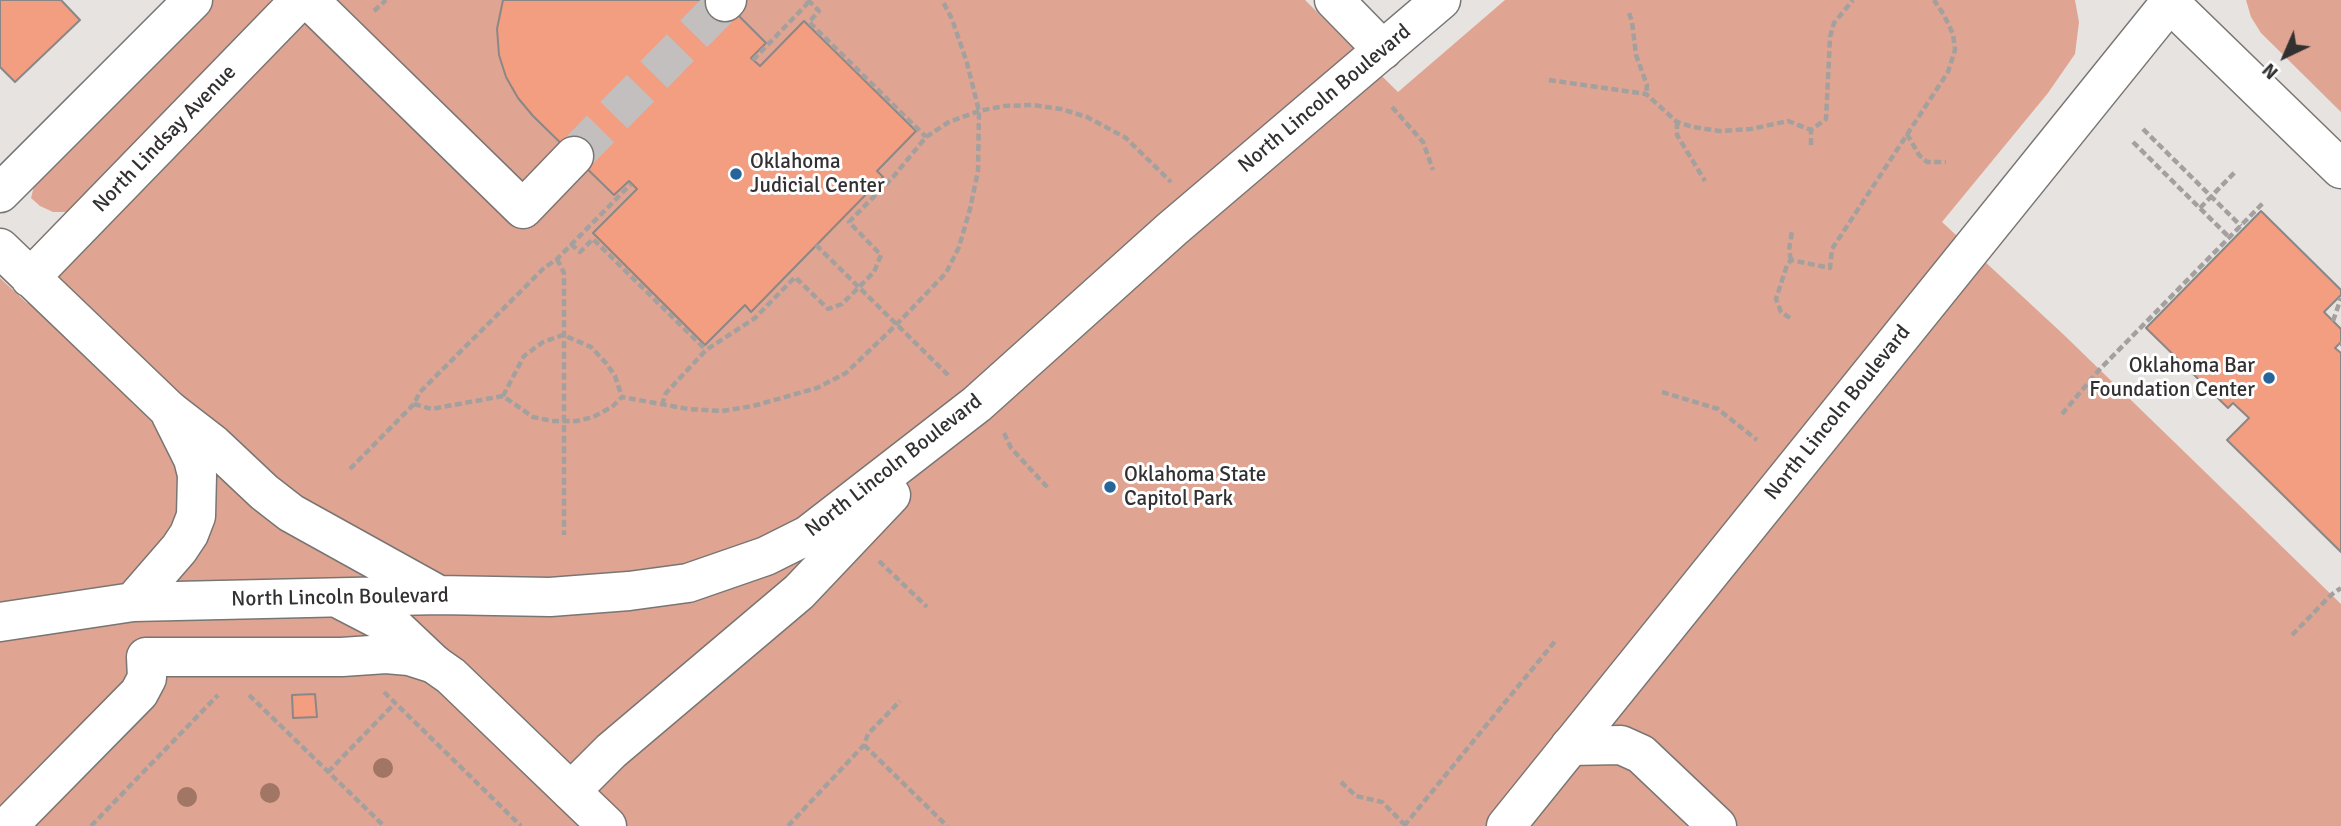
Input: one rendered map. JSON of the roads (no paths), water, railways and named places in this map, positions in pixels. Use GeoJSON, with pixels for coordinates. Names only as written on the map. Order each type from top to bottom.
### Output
{"type":"FeatureCollection","features":[{"type":"Feature","properties":{"kind":"main road"},"geometry":{"type":"LineString","coordinates":[[0,192],[193,0]]}},
{"type":"Feature","properties":{"kind":"main road","name":"North Lindsay Avenue"},"geometry":{"type":"LineString","coordinates":[[30,278],[300,0]]}},
{"type":"Feature","properties":{"kind":"main road"},"geometry":{"type":"LineString","coordinates":[[309,0],[523,209],[574,156]]}},
{"type":"Feature","properties":{"kind":"main road"},"geometry":{"type":"LineString","coordinates":[[1334,0],[1383,50]]}},
{"type":"Feature","properties":{"kind":"main road","name":"North Lincoln Boulevard"},"geometry":{"type":"LineString","coordinates":[[0,622],[133,602],[439,595],[550,597],[629,591],[688,583],[766,556],[808,535],[964,391],[1195,209],[1441,0]]}},
{"type":"Feature","properties":{"kind":"main road"},"geometry":{"type":"LineString","coordinates":[[2169,1],[2341,169]]}},
{"type":"Feature","properties":{"kind":"main road","name":"North Lincoln Boulevard"},"geometry":{"type":"LineString","coordinates":[[1506,826],[2169,1]]}},
{"type":"Feature","properties":{"kind":"main road"},"geometry":{"type":"LineString","coordinates":[[0,248],[169,410],[213,444],[264,492],[291,513],[439,595]]}},
{"type":"Feature","properties":{"kind":"main road"},"geometry":{"type":"LineString","coordinates":[[571,791],[611,751],[799,592],[964,391]]}},
{"type":"Feature","properties":{"kind":"main road"},"geometry":{"type":"LineString","coordinates":[[133,602],[180,549],[196,516],[197,475],[193,459],[169,410]]}},
{"type":"Feature","properties":{"kind":"main road"},"geometry":{"type":"LineString","coordinates":[[336,598],[397,629],[433,664],[451,676],[607,826]]}},
{"type":"Feature","properties":{"kind":"main road"},"geometry":{"type":"LineString","coordinates":[[8,826],[139,693],[147,678],[146,657],[241,664],[314,681],[332,682],[349,676],[368,656],[409,656],[433,664]]}},
{"type":"Feature","properties":{"kind":"main road"},"geometry":{"type":"LineString","coordinates":[[1570,746],[1620,745],[1641,754],[1717,826]]}},
{"type":"Feature","properties":{"kind":"tunnel"},"geometry":{"type":"LineString","coordinates":[[574,156],[725,2]]}},
{"type":"Feature","properties":{"kind":"place","name":"Oklahoma Judicial Center"},"geometry":{"type":"Point","coordinates":[736,174]}},
{"type":"Feature","properties":{"kind":"place","name":"Oklahoma Bar Foundation Center"},"geometry":{"type":"Point","coordinates":[2269,378]}},
{"type":"Feature","properties":{"kind":"place","name":"Oklahoma State Capitol Park"},"geometry":{"type":"Point","coordinates":[1110,487]}}]}
